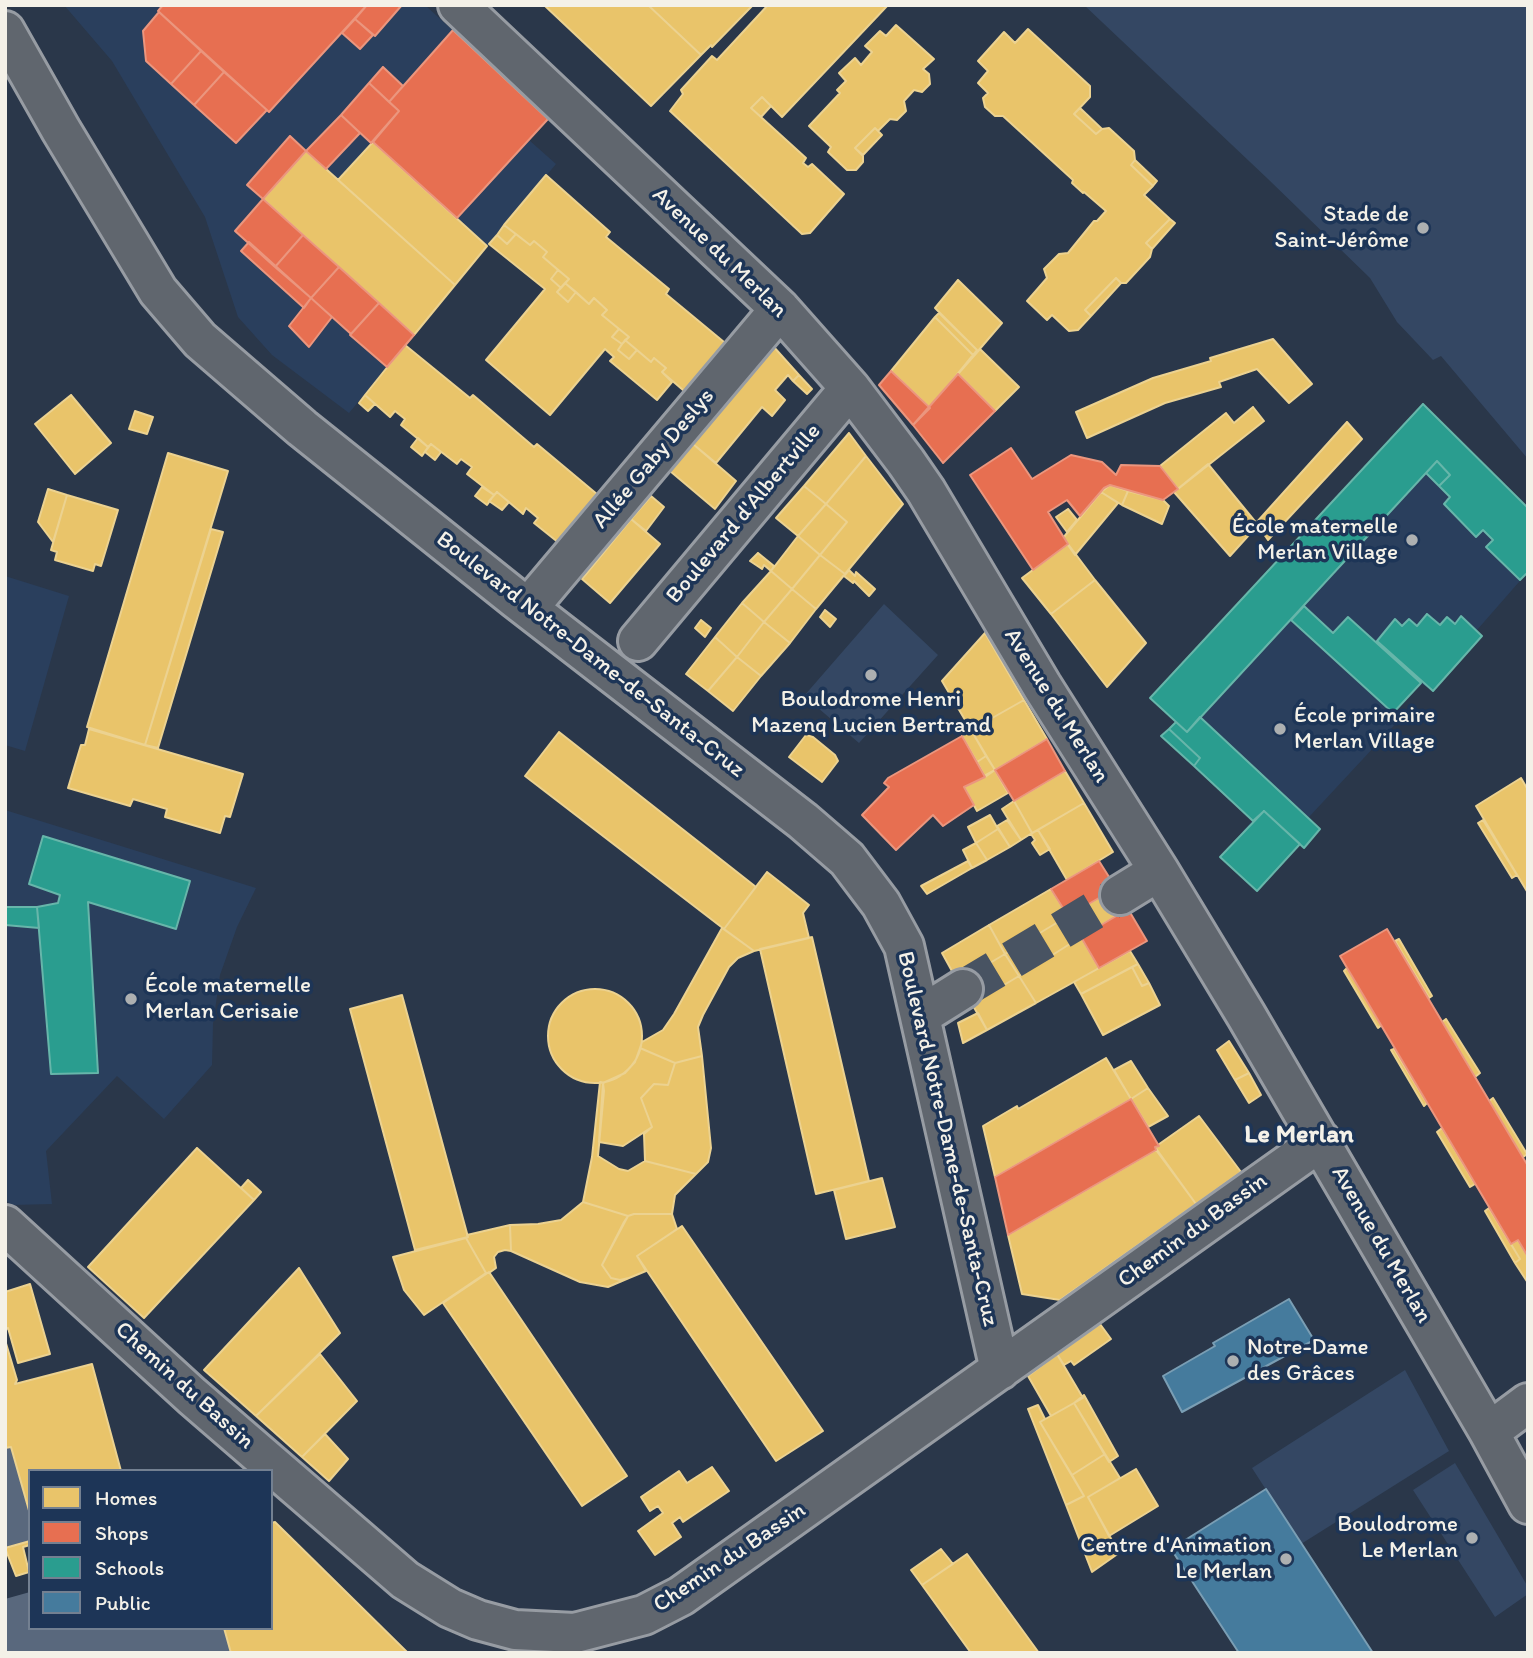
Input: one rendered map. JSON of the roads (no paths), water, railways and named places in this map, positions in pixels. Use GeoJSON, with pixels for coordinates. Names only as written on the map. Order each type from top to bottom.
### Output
{"type":"FeatureCollection","features":[{"type":"Feature","properties":{"kind":"street","name":"Avenue du Merlan"},"geometry":{"type":"LineString","coordinates":[[458,5],[780,309],[850,388],[926,491],[1042,686],[1159,871],[1321,1141],[1528,1504]]}},
{"type":"Feature","properties":{"kind":"street","name":"Boulevard Notre-Dame-de-Santa-Cruz"},"geometry":{"type":"LineString","coordinates":[[5,31],[158,291],[200,341],[302,428],[528,608],[803,821],[847,859],[881,904],[904,946],[1000,1370]]}},
{"type":"Feature","properties":{"kind":"street","name":"Allée Gaby Deslys"},"geometry":{"type":"LineString","coordinates":[[528,608],[780,309]]}},
{"type":"Feature","properties":{"kind":"street","name":"Boulevard d'Albertville"},"geometry":{"type":"LineString","coordinates":[[638,641],[850,388]]}},
{"type":"Feature","properties":{"kind":"street"},"geometry":{"type":"LineString","coordinates":[[1120,895],[1159,871]]}},
{"type":"Feature","properties":{"kind":"street"},"geometry":{"type":"LineString","coordinates":[[920,1016],[963,989]]}},
{"type":"Feature","properties":{"kind":"street","name":"Chemin du Bassin"},"geometry":{"type":"LineString","coordinates":[[5,1225],[192,1396],[405,1580],[450,1608],[478,1620],[515,1630],[575,1633],[644,1615],[681,1596],[1321,1141]]}},
{"type":"Feature","properties":{"kind":"street"},"geometry":{"type":"LineString","coordinates":[[1489,1433],[1528,1404]]}},
{"type":"Feature","properties":{"kind":"tunnel"},"geometry":{"type":"LineString","coordinates":[[963,989],[1120,895]]}},
{"type":"Feature","properties":{"kind":"place","name":"Stade de Saint-Jérôme"},"geometry":{"type":"Point","coordinates":[1423,228]}},
{"type":"Feature","properties":{"kind":"place","name":"École maternelle Merlan Village"},"geometry":{"type":"Point","coordinates":[1412,540]}},
{"type":"Feature","properties":{"kind":"place","name":"Boulodrome Henri Mazenq Lucien Bertrand"},"geometry":{"type":"Point","coordinates":[871,675]}},
{"type":"Feature","properties":{"kind":"place","name":"École primaire Merlan Village"},"geometry":{"type":"Point","coordinates":[1280,729]}},
{"type":"Feature","properties":{"kind":"place","name":"École maternelle Merlan Cerisaie"},"geometry":{"type":"Point","coordinates":[131,999]}},
{"type":"Feature","properties":{"kind":"place","name":"Notre-Dame des Grâces"},"geometry":{"type":"Point","coordinates":[1233,1361]}},
{"type":"Feature","properties":{"kind":"place","name":"Boulodrome Le Merlan"},"geometry":{"type":"Point","coordinates":[1472,1538]}},
{"type":"Feature","properties":{"kind":"place","name":"Centre d'Animation Le Merlan"},"geometry":{"type":"Point","coordinates":[1286,1559]}},
{"type":"Feature","properties":{"kind":"district","name":"Le Merlan"},"geometry":{"type":"Point","coordinates":[1299,1135]}}]}
